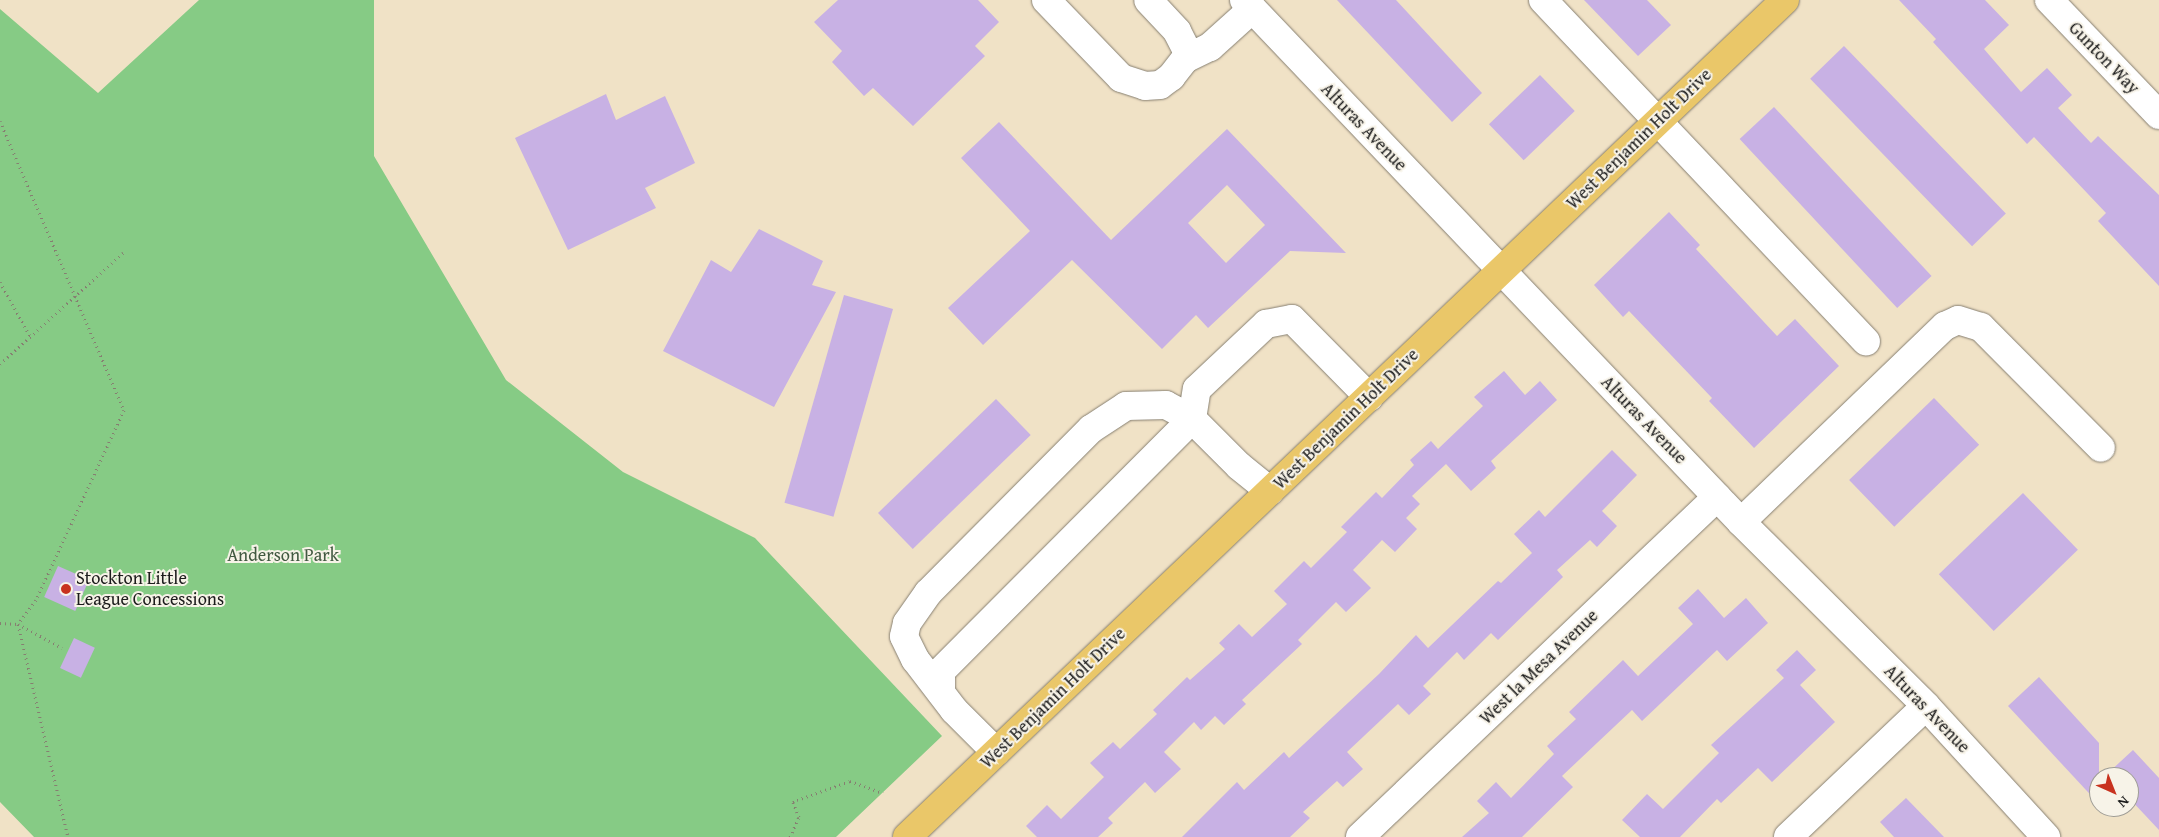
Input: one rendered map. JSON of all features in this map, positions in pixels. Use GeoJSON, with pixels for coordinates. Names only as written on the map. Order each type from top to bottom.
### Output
{"type":"FeatureCollection","features":[{"type":"Feature","properties":{"kind":"main road","name":"West Benjamin Holt Drive"},"geometry":{"type":"LineString","coordinates":[[907,837],[1785,0]]}},
{"type":"Feature","properties":{"kind":"street"},"geometry":{"type":"LineString","coordinates":[[1046,0],[1109,66],[1129,83],[1160,85],[1179,69],[1185,59],[1210,47],[1248,5]]}},
{"type":"Feature","properties":{"kind":"street"},"geometry":{"type":"LineString","coordinates":[[1148,0],[1184,42],[1185,59]]}},
{"type":"Feature","properties":{"kind":"street"},"geometry":{"type":"LineString","coordinates":[[1543,0],[1656,123],[1866,342]]}},
{"type":"Feature","properties":{"kind":"street","name":"Gunton Way"},"geometry":{"type":"LineString","coordinates":[[2049,0],[2159,115]]}},
{"type":"Feature","properties":{"kind":"street","name":"Alturas Avenue"},"geometry":{"type":"LineString","coordinates":[[1248,5],[1717,497],[1926,706],[2046,837]]}},
{"type":"Feature","properties":{"kind":"street"},"geometry":{"type":"LineString","coordinates":[[941,692],[941,671],[1192,418],[1197,388],[1266,324],[1292,318],[1369,397]]}},
{"type":"Feature","properties":{"kind":"street"},"geometry":{"type":"LineString","coordinates":[[1742,522],[1945,326],[1958,320],[1980,327],[2101,448]]}},
{"type":"Feature","properties":{"kind":"street"},"geometry":{"type":"LineString","coordinates":[[996,752],[954,710],[915,659],[904,636],[915,608],[928,593],[1104,418],[1126,406],[1145,403],[1166,405],[1192,418],[1239,466],[1270,491]]}},
{"type":"Feature","properties":{"kind":"street","name":"West la Mesa Avenue"},"geometry":{"type":"LineString","coordinates":[[1360,837],[1717,497]]}},
{"type":"Feature","properties":{"kind":"street"},"geometry":{"type":"LineString","coordinates":[[1788,837],[1926,706]]}},
{"type":"Feature","properties":{"kind":"path"},"geometry":{"type":"LineString","coordinates":[[0,121],[77,296],[124,410],[36,600],[18,624]]}},
{"type":"Feature","properties":{"kind":"path"},"geometry":{"type":"LineString","coordinates":[[0,364],[32,338],[123,253]]}},
{"type":"Feature","properties":{"kind":"path"},"geometry":{"type":"LineString","coordinates":[[0,282],[32,338]]}},
{"type":"Feature","properties":{"kind":"path"},"geometry":{"type":"LineString","coordinates":[[0,623],[18,624],[62,648]]}},
{"type":"Feature","properties":{"kind":"path"},"geometry":{"type":"LineString","coordinates":[[18,624],[68,837]]}},
{"type":"Feature","properties":{"kind":"path"},"geometry":{"type":"LineString","coordinates":[[790,837],[799,817],[793,802],[797,800],[850,781],[883,793]]}},
{"type":"Feature","properties":{"kind":"green space","name":"Anderson Park"},"geometry":{"type":"Polygon","coordinates":[[[199,0],[374,0],[374,156],[506,380],[623,472],[755,538],[942,736],[836,837],[34,837],[0,802],[0,9],[98,93],[199,0]]]}},
{"type":"Feature","properties":{"kind":"building"},"geometry":{"type":"Polygon","coordinates":[[[838,0],[978,0],[999,22],[975,46],[985,56],[913,126],[873,88],[864,96],[832,62],[842,51],[814,22],[838,0]]]}},
{"type":"Feature","properties":{"kind":"building"},"geometry":{"type":"Polygon","coordinates":[[[1337,0],[1396,0],[1482,93],[1452,122],[1337,0]]]}},
{"type":"Feature","properties":{"kind":"building"},"geometry":{"type":"Polygon","coordinates":[[[1584,0],[1647,0],[1671,25],[1638,56],[1584,0]]]}},
{"type":"Feature","properties":{"kind":"building"},"geometry":{"type":"Polygon","coordinates":[[[1899,0],[1985,0],[2009,25],[1984,49],[2021,92],[2047,68],[2072,95],[2058,108],[2091,143],[2098,136],[2159,195],[2159,286],[2098,221],[2106,213],[2034,137],[2027,144],[1933,42],[1936,39],[1899,0]]]}},
{"type":"Feature","properties":{"kind":"building"},"geometry":{"type":"Polygon","coordinates":[[[1844,46],[2006,214],[1972,246],[1810,79],[1844,46]]]}},
{"type":"Feature","properties":{"kind":"building"},"geometry":{"type":"Polygon","coordinates":[[[1540,75],[1575,111],[1524,160],[1489,124],[1540,75]]]}},
{"type":"Feature","properties":{"kind":"building"},"geometry":{"type":"Polygon","coordinates":[[[606,94],[616,120],[665,96],[695,163],[645,188],[656,208],[568,250],[515,138],[606,94]]]}},
{"type":"Feature","properties":{"kind":"building"},"geometry":{"type":"Polygon","coordinates":[[[1774,107],[1932,276],[1897,308],[1740,139],[1774,107]]]}},
{"type":"Feature","properties":{"kind":"building"},"geometry":{"type":"Polygon","coordinates":[[[999,122],[1111,240],[1227,129],[1346,253],[1290,251],[1208,328],[1196,315],[1162,349],[1072,260],[983,345],[948,308],[1030,231],[961,158],[999,122]],[[1227,185],[1188,223],[1226,263],[1265,225],[1227,185]]]}},
{"type":"Feature","properties":{"kind":"building"},"geometry":{"type":"Polygon","coordinates":[[[1669,212],[1700,245],[1696,249],[1777,336],[1795,319],[1839,366],[1754,448],[1709,401],[1712,398],[1629,311],[1623,317],[1594,285],[1669,212]]]}},
{"type":"Feature","properties":{"kind":"building"},"geometry":{"type":"Polygon","coordinates":[[[759,229],[823,261],[812,285],[836,292],[774,407],[663,351],[711,260],[731,272],[759,229]]]}},
{"type":"Feature","properties":{"kind":"building"},"geometry":{"type":"Polygon","coordinates":[[[844,295],[893,309],[833,517],[784,503],[844,295]]]}},
{"type":"Feature","properties":{"kind":"building"},"geometry":{"type":"Polygon","coordinates":[[[1504,371],[1525,395],[1540,381],[1557,400],[1491,461],[1496,468],[1471,491],[1446,464],[1412,496],[1420,504],[1406,518],[1417,529],[1395,552],[1382,540],[1353,570],[1371,588],[1346,612],[1336,602],[1298,640],[1302,644],[1242,700],[1246,704],[1224,725],[1215,716],[1201,730],[1194,722],[1164,752],[1181,769],[1155,793],[1145,782],[1108,818],[1113,823],[1098,837],[1037,837],[1026,826],[1047,805],[1061,819],[1104,777],[1090,763],[1113,742],[1120,749],[1157,714],[1153,710],[1187,677],[1190,680],[1225,649],[1219,643],[1239,624],[1252,637],[1287,604],[1274,591],[1304,561],[1311,568],[1347,532],[1341,527],[1376,492],[1382,498],[1414,465],[1410,460],[1431,441],[1438,449],[1483,406],[1474,397],[1504,371]]]}},
{"type":"Feature","properties":{"kind":"building"},"geometry":{"type":"Polygon","coordinates":[[[1934,398],[1979,445],[1894,527],[1849,480],[1934,398]]]}},
{"type":"Feature","properties":{"kind":"building"},"geometry":{"type":"Polygon","coordinates":[[[996,399],[1031,435],[913,549],[878,513],[996,399]]]}},
{"type":"Feature","properties":{"kind":"building"},"geometry":{"type":"Polygon","coordinates":[[[1612,450],[1637,475],[1602,511],[1617,526],[1597,547],[1590,540],[1557,570],[1563,577],[1498,640],[1491,633],[1464,660],[1457,652],[1423,686],[1431,694],[1409,715],[1398,704],[1347,752],[1363,769],[1343,787],[1337,781],[1303,812],[1310,818],[1290,837],[1182,837],[1237,782],[1244,790],[1284,752],[1289,758],[1379,674],[1416,635],[1428,648],[1498,581],[1501,583],[1532,553],[1514,534],[1539,510],[1545,517],[1612,450]]]}},
{"type":"Feature","properties":{"kind":"building"},"geometry":{"type":"Polygon","coordinates":[[[2023,493],[2078,550],[1994,631],[1939,574],[2023,493]]]}},
{"type":"Feature","properties":{"kind":"building","name":"Stockton Little League Concessions"},"geometry":{"type":"Polygon","coordinates":[[[58,566],[89,580],[75,611],[44,597],[58,566]]]}},
{"type":"Feature","properties":{"kind":"building"},"geometry":{"type":"Polygon","coordinates":[[[1698,589],[1724,618],[1746,598],[1768,623],[1727,661],[1717,650],[1642,721],[1632,710],[1562,776],[1573,787],[1522,837],[1462,837],[1489,813],[1477,801],[1496,782],[1511,798],[1554,754],[1547,746],[1576,719],[1569,712],[1623,660],[1638,676],[1693,624],[1678,608],[1698,589]]]}},
{"type":"Feature","properties":{"kind":"building"},"geometry":{"type":"Polygon","coordinates":[[[74,638],[95,648],[81,678],[60,668],[74,638]]]}},
{"type":"Feature","properties":{"kind":"building"},"geometry":{"type":"Polygon","coordinates":[[[1797,650],[1816,670],[1800,685],[1835,722],[1772,782],[1758,768],[1721,803],[1717,799],[1680,837],[1640,837],[1622,820],[1647,794],[1663,809],[1719,753],[1711,745],[1784,678],[1776,670],[1797,650]]]}},
{"type":"Feature","properties":{"kind":"building"},"geometry":{"type":"Polygon","coordinates":[[[2039,677],[2099,743],[2099,767],[2089,767],[2089,793],[2008,706],[2039,677]]]}},
{"type":"Feature","properties":{"kind":"building"},"geometry":{"type":"Polygon","coordinates":[[[2133,750],[2159,778],[2159,830],[2139,809],[2139,767],[2115,767],[2133,750]]]}},
{"type":"Feature","properties":{"kind":"building"},"geometry":{"type":"Polygon","coordinates":[[[1906,798],[1944,837],[1894,837],[1880,822],[1906,798]]]}},
{"type":"Feature","properties":{"kind":"place","name":"Stockton Little League Concessions"},"geometry":{"type":"Point","coordinates":[66,589]}}]}
